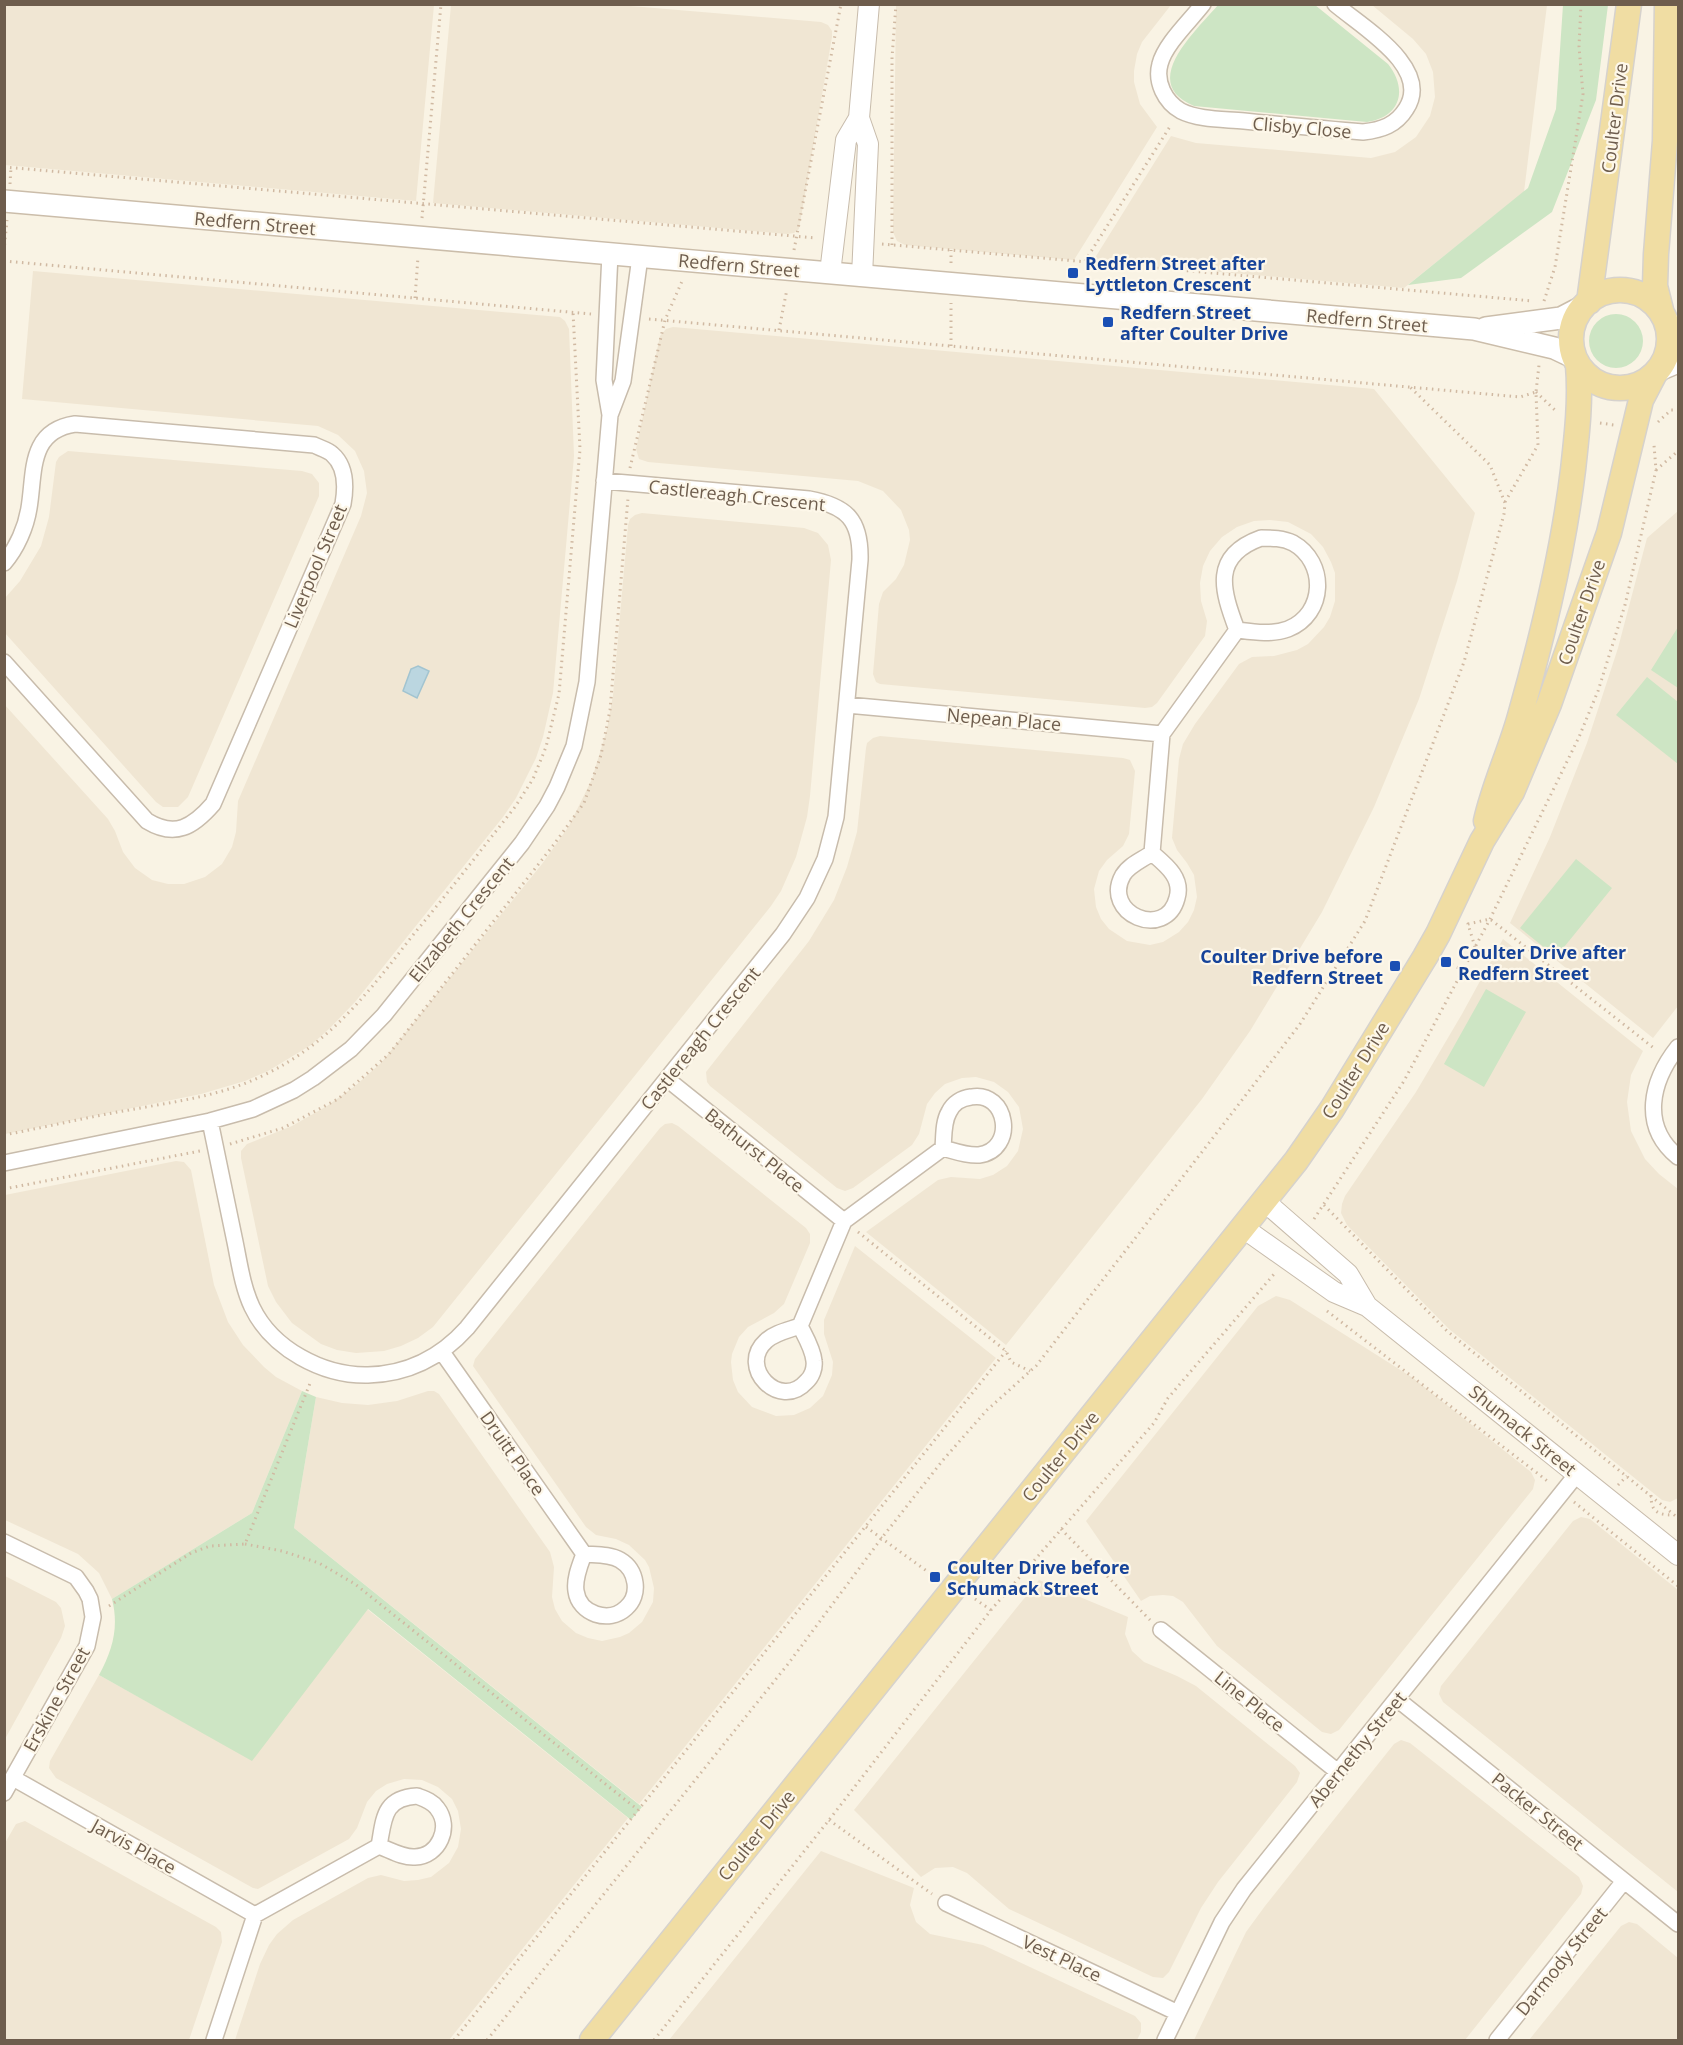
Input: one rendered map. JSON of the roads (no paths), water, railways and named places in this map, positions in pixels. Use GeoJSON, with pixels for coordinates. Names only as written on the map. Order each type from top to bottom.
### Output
{"type":"FeatureCollection","features":[{"type":"Feature","properties":{"kind":"main road","name":"Coulter Drive"},"geometry":{"type":"LineString","coordinates":[[1587,304],[1629,4]]}},
{"type":"Feature","properties":{"kind":"main road"},"geometry":{"type":"LineString","coordinates":[[1667,4],[1665,141],[1655,286],[1668,321],[1669,345],[1664,369],[1640,384],[1622,388],[1605,386],[1590,378],[1576,361],[1572,331],[1577,317],[1587,304],[1604,293],[1620,290],[1636,293],[1651,302],[1668,321]]}},
{"type":"Feature","properties":{"kind":"main road","name":"Redfern Street"},"geometry":{"type":"LineString","coordinates":[[4,201],[1474,329],[1554,348],[1576,361]]}},
{"type":"Feature","properties":{"kind":"main road","name":"Redfern Street"},"geometry":{"type":"LineString","coordinates":[[1474,329],[1561,318],[1587,304]]}},
{"type":"Feature","properties":{"kind":"main road","name":"Coulter Drive"},"geometry":{"type":"LineString","coordinates":[[1482,841],[1491,800],[1520,719],[1552,594],[1568,508],[1579,420],[1580,387],[1576,361]]}},
{"type":"Feature","properties":{"kind":"main road","name":"Coulter Drive"},"geometry":{"type":"LineString","coordinates":[[592,2040],[1296,1161],[1332,1109],[1438,934],[1482,841],[1512,792],[1550,704],[1609,533],[1643,429],[1641,400],[1664,369]]}},
{"type":"Feature","properties":{"kind":"street"},"geometry":{"type":"LineString","coordinates":[[862,276],[868,144],[859,118],[869,4]]}},
{"type":"Feature","properties":{"kind":"street","name":"Clisby Close"},"geometry":{"type":"LineString","coordinates":[[1203,4],[1165,52],[1160,65],[1159,79],[1163,93],[1171,104],[1194,116],[1206,118],[1363,132],[1379,131],[1401,117],[1411,99],[1413,92],[1408,72],[1397,55],[1335,4]]}},
{"type":"Feature","properties":{"kind":"street"},"geometry":{"type":"LineString","coordinates":[[830,273],[846,140],[859,118]]}},
{"type":"Feature","properties":{"kind":"street","name":"Elizabeth Crescent"},"geometry":{"type":"LineString","coordinates":[[4,1163],[210,1121],[253,1109],[314,1078],[351,1049],[384,1015],[522,843],[547,806],[566,766],[580,724],[587,682],[610,415],[604,381],[610,254]]}},
{"type":"Feature","properties":{"kind":"street","name":"Elizabeth Crescent"},"geometry":{"type":"LineString","coordinates":[[610,415],[623,381],[640,256]]}},
{"type":"Feature","properties":{"kind":"street","name":"Liverpool Street"},"geometry":{"type":"LineString","coordinates":[[4,563],[21,536],[29,510],[37,451],[48,435],[64,425],[75,424],[314,445],[332,454],[344,473],[343,504],[213,804],[202,817],[188,826],[173,830],[159,828],[147,821],[4,662]]}},
{"type":"Feature","properties":{"kind":"street","name":"Castlereagh Crescent"},"geometry":{"type":"LineString","coordinates":[[210,1121],[242,1274],[252,1308],[269,1332],[291,1351],[318,1365],[342,1373],[359,1375],[392,1373],[426,1361],[442,1352],[467,1328],[783,934],[807,898],[825,859],[836,817],[860,547],[858,534],[848,514],[831,503],[809,499],[604,481]]}},
{"type":"Feature","properties":{"kind":"street"},"geometry":{"type":"LineString","coordinates":[[1261,538],[1277,538],[1292,542],[1305,552],[1314,564],[1318,579],[1317,595],[1311,609],[1301,621],[1288,629],[1272,632],[1237,630],[1225,598],[1224,582],[1227,567],[1235,554],[1247,544],[1261,538]]}},
{"type":"Feature","properties":{"kind":"street"},"geometry":{"type":"LineString","coordinates":[[1152,854],[1162,734],[1237,630]]}},
{"type":"Feature","properties":{"kind":"street","name":"Nepean Place"},"geometry":{"type":"LineString","coordinates":[[847,705],[1162,734]]}},
{"type":"Feature","properties":{"kind":"street"},"geometry":{"type":"LineString","coordinates":[[1152,854],[1171,870],[1177,880],[1179,890],[1177,901],[1171,911],[1151,921],[1141,920],[1131,915],[1123,906],[1119,896],[1119,885],[1130,866],[1152,854]]}},
{"type":"Feature","properties":{"kind":"street"},"geometry":{"type":"LineString","coordinates":[[1678,1047],[1668,1059],[1657,1081],[1653,1103],[1653,1114],[1659,1135],[1678,1157]]}},
{"type":"Feature","properties":{"kind":"street","name":"Bathurst Place"},"geometry":{"type":"LineString","coordinates":[[667,1079],[844,1221]]}},
{"type":"Feature","properties":{"kind":"street"},"geometry":{"type":"LineString","coordinates":[[800,1326],[814,1361],[813,1371],[808,1381],[800,1388],[790,1391],[779,1391],[769,1387],[757,1370],[756,1359],[759,1349],[766,1341],[800,1326],[844,1221],[943,1148],[945,1122],[955,1103],[975,1096],[986,1098],[1002,1113],[1003,1134],[998,1144],[990,1151],[980,1155],[969,1155],[943,1148]]}},
{"type":"Feature","properties":{"kind":"street","name":"Shumack Street"},"geometry":{"type":"LineString","coordinates":[[1263,1200],[1348,1274],[1367,1306]]}},
{"type":"Feature","properties":{"kind":"street","name":"Shumack Street"},"geometry":{"type":"LineString","coordinates":[[1242,1227],[1334,1292],[1367,1306],[1577,1474],[1676,1548]]}},
{"type":"Feature","properties":{"kind":"street","name":"Druitt Place"},"geometry":{"type":"LineString","coordinates":[[442,1352],[584,1554]]}},
{"type":"Feature","properties":{"kind":"street","name":"Abernethy Street"},"geometry":{"type":"LineString","coordinates":[[1165,2040],[1222,1922],[1244,1889],[1577,1474]]}},
{"type":"Feature","properties":{"kind":"street","name":"Erskine Street"},"geometry":{"type":"LineString","coordinates":[[4,1542],[76,1577],[90,1599],[93,1617],[87,1646],[4,1793]]}},
{"type":"Feature","properties":{"kind":"street"},"geometry":{"type":"LineString","coordinates":[[584,1554],[610,1556],[629,1567],[634,1576],[636,1588],[627,1608],[618,1614],[607,1616],[596,1615],[586,1610],[579,1601],[576,1590],[576,1579],[584,1554]]}},
{"type":"Feature","properties":{"kind":"street","name":"Line Place"},"geometry":{"type":"LineString","coordinates":[[1161,1630],[1338,1772]]}},
{"type":"Feature","properties":{"kind":"street","name":"Packer Street"},"geometry":{"type":"LineString","coordinates":[[1397,1699],[1678,1924]]}},
{"type":"Feature","properties":{"kind":"street","name":"Jarvis Place"},"geometry":{"type":"LineString","coordinates":[[13,1778],[255,1915]]}},
{"type":"Feature","properties":{"kind":"street"},"geometry":{"type":"LineString","coordinates":[[417,1796],[437,1807],[444,1828],[441,1839],[426,1855],[403,1856],[379,1846],[383,1820],[387,1809],[395,1801],[417,1796]]}},
{"type":"Feature","properties":{"kind":"street"},"geometry":{"type":"LineString","coordinates":[[214,2040],[255,1915],[379,1846]]}},
{"type":"Feature","properties":{"kind":"street","name":"Darmody Street"},"geometry":{"type":"LineString","coordinates":[[1497,2040],[1624,1881]]}},
{"type":"Feature","properties":{"kind":"street","name":"Vest Place"},"geometry":{"type":"LineString","coordinates":[[946,1903],[1178,2013]]}},
{"type":"Feature","properties":{"kind":"water"},"geometry":{"type":"Polygon","coordinates":[[[418,666],[429,671],[417,698],[403,691],[411,669],[418,666]]]}},
{"type":"Feature","properties":{"kind":"place","name":"Redfern Street after Lyttleton Crescent"},"geometry":{"type":"Point","coordinates":[1073,273]}},
{"type":"Feature","properties":{"kind":"place","name":"Redfern Street after Coulter Drive"},"geometry":{"type":"Point","coordinates":[1108,322]}},
{"type":"Feature","properties":{"kind":"place","name":"Coulter Drive after Redfern Street"},"geometry":{"type":"Point","coordinates":[1446,962]}},
{"type":"Feature","properties":{"kind":"place","name":"Coulter Drive before Redfern Street"},"geometry":{"type":"Point","coordinates":[1395,966]}},
{"type":"Feature","properties":{"kind":"place","name":"Coulter Drive before Schumack Street"},"geometry":{"type":"Point","coordinates":[935,1577]}}]}
